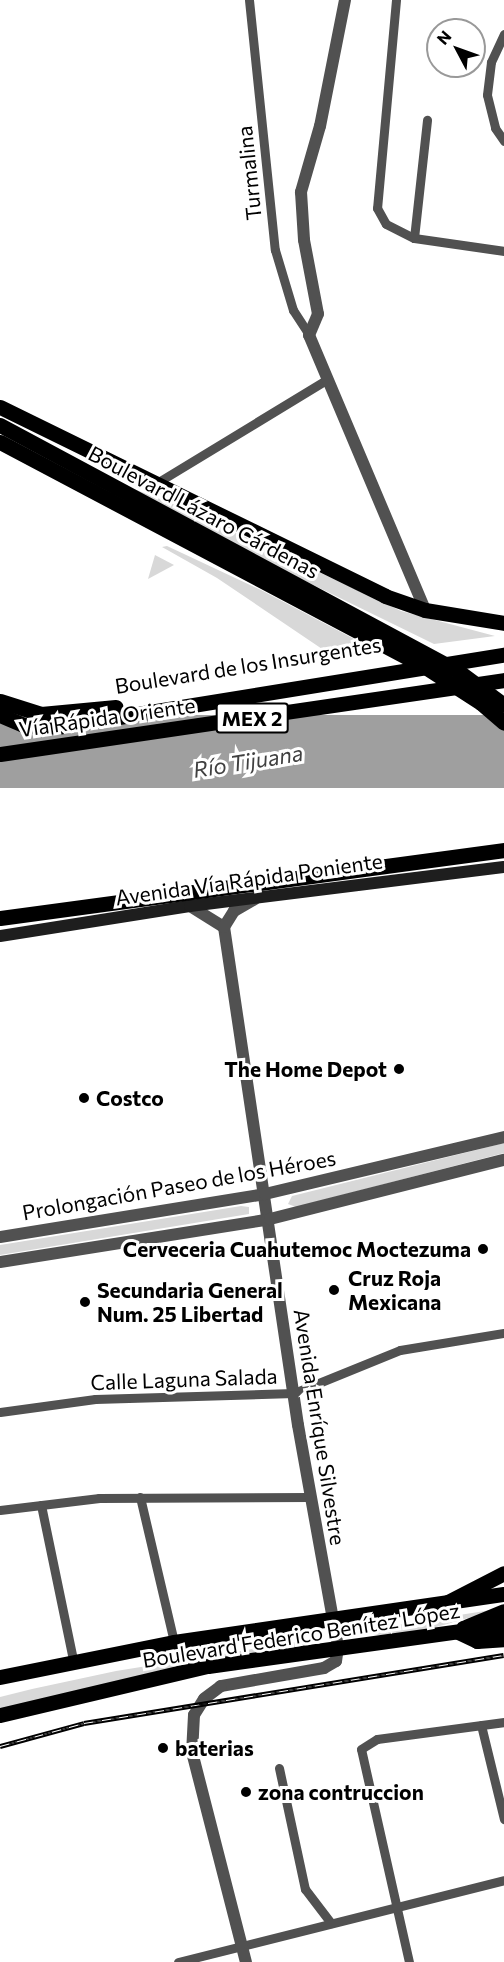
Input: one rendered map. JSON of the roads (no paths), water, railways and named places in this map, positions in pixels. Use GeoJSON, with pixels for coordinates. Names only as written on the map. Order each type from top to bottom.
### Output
{"type":"FeatureCollection","features":[{"type":"Feature","properties":{"kind":"main road"},"geometry":{"type":"LineString","coordinates":[[0,407],[385,596],[425,610],[504,623]]}},
{"type":"Feature","properties":{"kind":"main road","name":"Boulevard Lázaro Cárdenas"},"geometry":{"type":"LineString","coordinates":[[0,425],[458,671],[504,705]]}},
{"type":"Feature","properties":{"kind":"main road","name":"Boulevard Lázaro Cárdenas"},"geometry":{"type":"LineString","coordinates":[[0,442],[448,681],[504,723]]}},
{"type":"Feature","properties":{"kind":"main road","name":"Boulevard de los Insurgentes"},"geometry":{"type":"LineString","coordinates":[[0,701],[26,711],[60,715],[504,646]]}},
{"type":"Feature","properties":{"kind":"main road","name":"Boulevard de los Insurgentes"},"geometry":{"type":"LineString","coordinates":[[0,715],[23,724],[57,727],[504,656]]}},
{"type":"Feature","properties":{"kind":"main road","name":"Vía Rápida Oriente"},"geometry":{"type":"LineString","coordinates":[[0,754],[504,680]]}},
{"type":"Feature","properties":{"kind":"main road","name":"Avenida Vía Rápida Poniente"},"geometry":{"type":"LineString","coordinates":[[0,918],[504,850]]}},
{"type":"Feature","properties":{"kind":"main road","name":"Avenida Vía Rápida Poniente"},"geometry":{"type":"LineString","coordinates":[[0,936],[190,906],[504,867]]}},
{"type":"Feature","properties":{"kind":"main road"},"geometry":{"type":"LineString","coordinates":[[446,1603],[504,1573]]}},
{"type":"Feature","properties":{"kind":"main road","name":"Boulevard Federico Benítez López"},"geometry":{"type":"LineString","coordinates":[[0,1677],[73,1659],[174,1642],[504,1594]]}},
{"type":"Feature","properties":{"kind":"main road"},"geometry":{"type":"LineString","coordinates":[[458,1632],[481,1618],[504,1611]]}},
{"type":"Feature","properties":{"kind":"main road","name":"Boulevard Federico Benítez López"},"geometry":{"type":"LineString","coordinates":[[0,1715],[208,1666],[504,1625]]}},
{"type":"Feature","properties":{"kind":"main road"},"geometry":{"type":"LineString","coordinates":[[458,1632],[477,1641],[504,1639]]}},
{"type":"Feature","properties":{"kind":"street","name":"Turmalina"},"geometry":{"type":"LineString","coordinates":[[249,0],[275,250],[293,310],[309,335]]}},
{"type":"Feature","properties":{"kind":"street"},"geometry":{"type":"LineString","coordinates":[[345,0],[320,126],[301,192],[304,240],[318,314],[309,335],[326,380],[425,610]]}},
{"type":"Feature","properties":{"kind":"street"},"geometry":{"type":"LineString","coordinates":[[396,0],[376,200],[386,224],[414,238],[504,251]]}},
{"type":"Feature","properties":{"kind":"street"},"geometry":{"type":"LineString","coordinates":[[504,34],[491,62],[487,95],[495,128],[504,141]]}},
{"type":"Feature","properties":{"kind":"street"},"geometry":{"type":"LineString","coordinates":[[414,238],[427,120]]}},
{"type":"Feature","properties":{"kind":"street"},"geometry":{"type":"LineString","coordinates":[[154,484],[326,380]]}},
{"type":"Feature","properties":{"kind":"street"},"geometry":{"type":"LineString","coordinates":[[190,906],[224,927],[234,911],[257,898]]}},
{"type":"Feature","properties":{"kind":"street","name":"Avenida Enríque Silvestre"},"geometry":{"type":"LineString","coordinates":[[224,927],[270,1219],[310,1497],[338,1647]]}},
{"type":"Feature","properties":{"kind":"street","name":"Prolongación Paseo de los Héroes"},"geometry":{"type":"LineString","coordinates":[[0,1237],[265,1194],[504,1137]]}},
{"type":"Feature","properties":{"kind":"street"},"geometry":{"type":"LineString","coordinates":[[0,1262],[270,1219],[504,1160]]}},
{"type":"Feature","properties":{"kind":"street","name":"Calle Laguna Salada"},"geometry":{"type":"LineString","coordinates":[[0,1412],[95,1399],[294,1393],[400,1350],[504,1333]]}},
{"type":"Feature","properties":{"kind":"street"},"geometry":{"type":"LineString","coordinates":[[0,1510],[40,1504],[140,1497],[310,1497]]}},
{"type":"Feature","properties":{"kind":"street"},"geometry":{"type":"LineString","coordinates":[[140,1497],[174,1642]]}},
{"type":"Feature","properties":{"kind":"street"},"geometry":{"type":"LineString","coordinates":[[40,1504],[73,1659]]}},
{"type":"Feature","properties":{"kind":"street"},"geometry":{"type":"LineString","coordinates":[[246,1962],[192,1752],[194,1715],[204,1699],[221,1686],[324,1668],[336,1660],[338,1647]]}},
{"type":"Feature","properties":{"kind":"street"},"geometry":{"type":"LineString","coordinates":[[409,1962],[361,1749],[377,1739],[504,1722]]}},
{"type":"Feature","properties":{"kind":"street"},"geometry":{"type":"LineString","coordinates":[[481,1725],[504,1819]]}},
{"type":"Feature","properties":{"kind":"street"},"geometry":{"type":"LineString","coordinates":[[279,1768],[305,1889],[331,1923]]}},
{"type":"Feature","properties":{"kind":"street"},"geometry":{"type":"LineString","coordinates":[[178,1962],[504,1880]]}},
{"type":"Feature","properties":{"kind":"water","name":"Río Tijuana"},"geometry":{"type":"Polygon","coordinates":[[[0,715],[504,715],[504,788],[0,788],[0,715]]]}},
{"type":"Feature","properties":{"kind":"railway"},"geometry":{"type":"LineString","coordinates":[[0,1746],[84,1723],[504,1655]]}},
{"type":"Feature","properties":{"kind":"place","name":"The Home Depot"},"geometry":{"type":"Point","coordinates":[399,1069]}},
{"type":"Feature","properties":{"kind":"place","name":"Costco"},"geometry":{"type":"Point","coordinates":[84,1098]}},
{"type":"Feature","properties":{"kind":"place","name":"Cerveceria Cuahutemoc Moctezuma"},"geometry":{"type":"Point","coordinates":[483,1249]}},
{"type":"Feature","properties":{"kind":"place","name":"Cruz Roja Mexicana"},"geometry":{"type":"Point","coordinates":[334,1290]}},
{"type":"Feature","properties":{"kind":"place","name":"Secundaria General Num. 25 Libertad"},"geometry":{"type":"Point","coordinates":[85,1302]}},
{"type":"Feature","properties":{"kind":"place","name":"baterias"},"geometry":{"type":"Point","coordinates":[163,1748]}},
{"type":"Feature","properties":{"kind":"place","name":"zona contruccion"},"geometry":{"type":"Point","coordinates":[246,1792]}}]}
